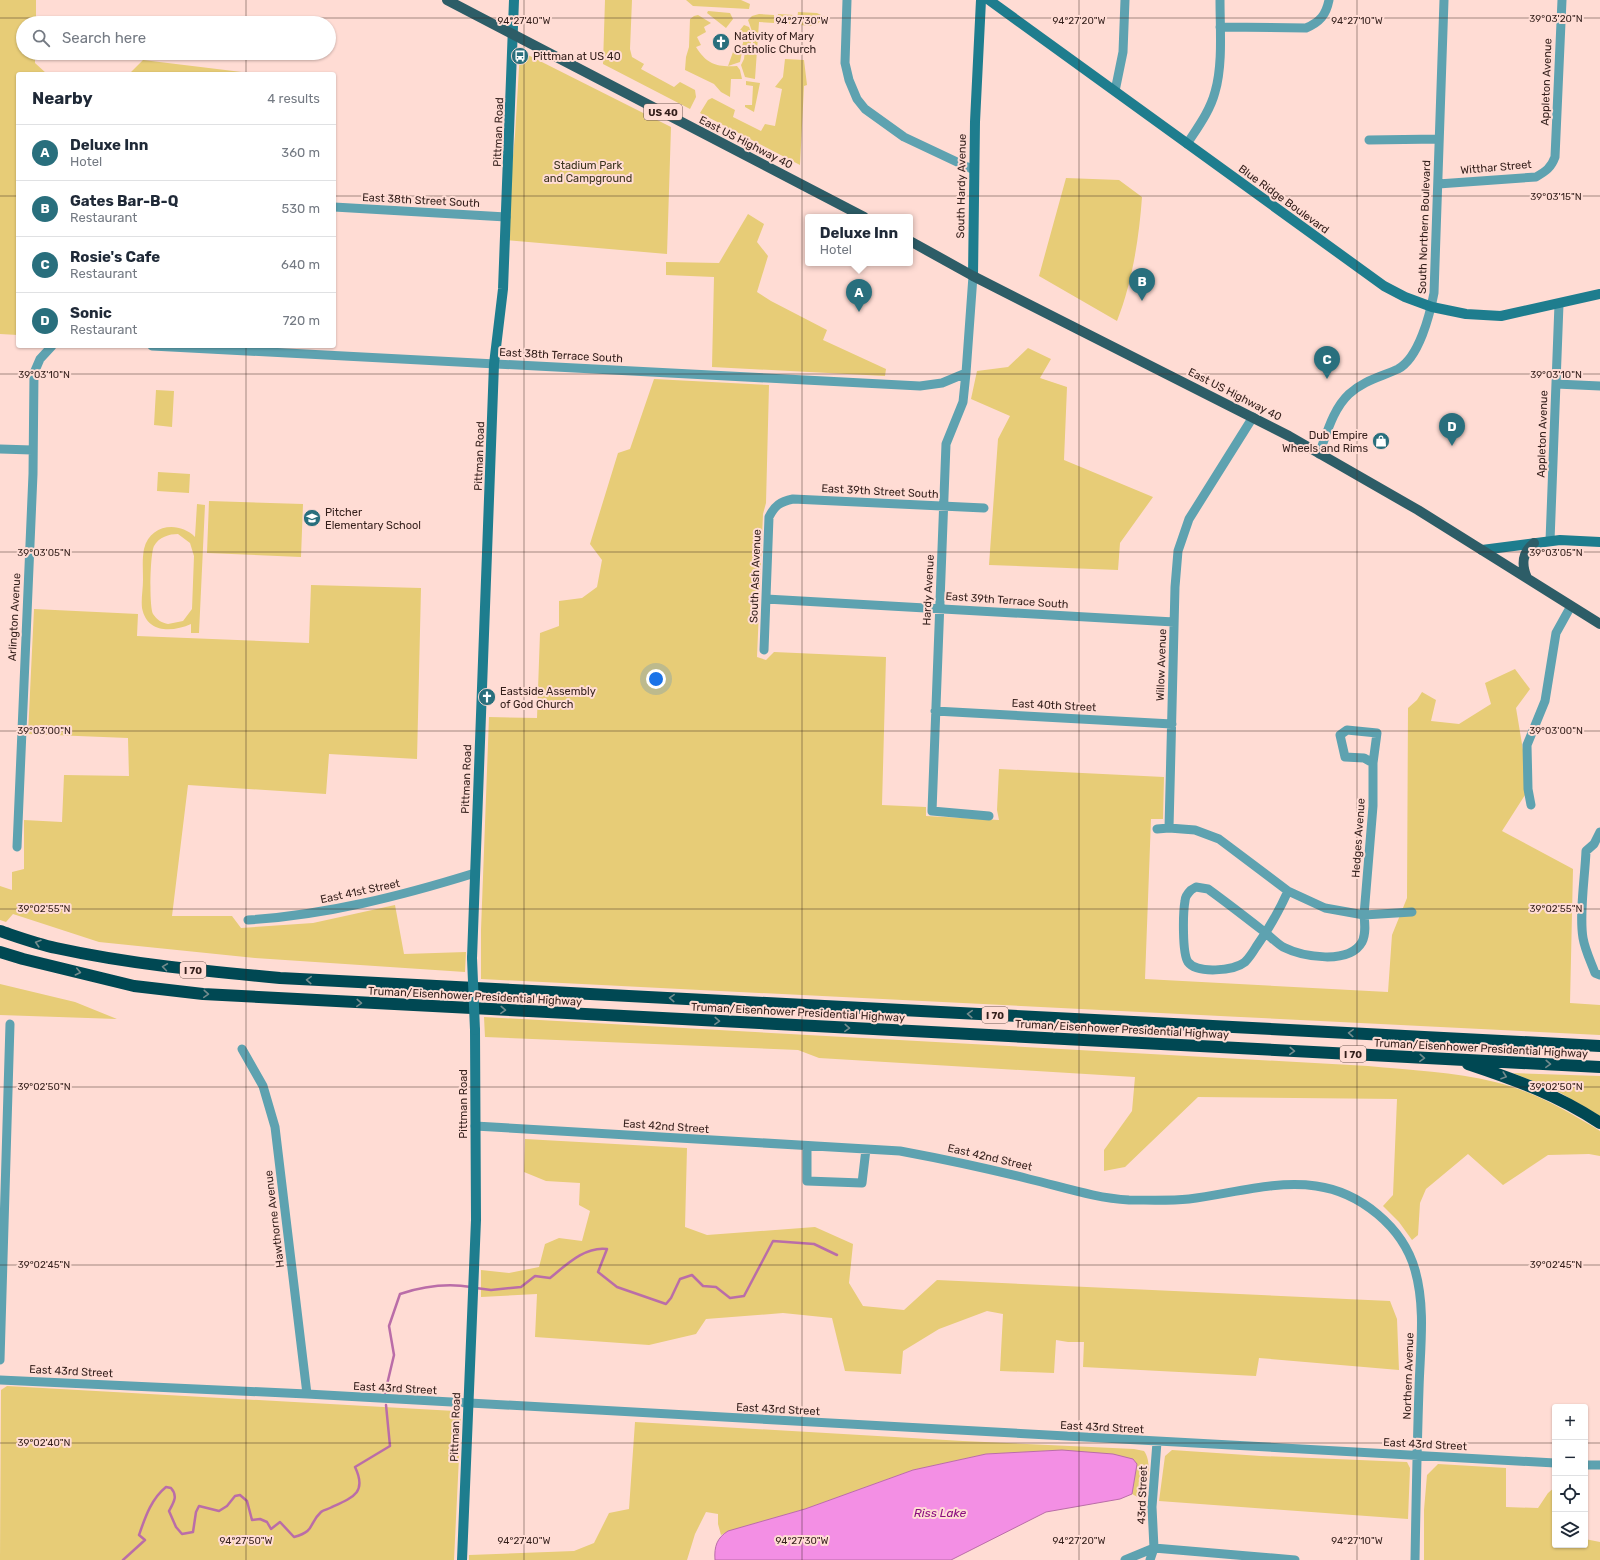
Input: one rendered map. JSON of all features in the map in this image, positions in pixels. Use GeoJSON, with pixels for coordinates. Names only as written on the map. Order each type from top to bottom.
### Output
{"type":"FeatureCollection","features":[{"type":"Feature","properties":{"kind":"highway","name":"Truman/Eisenhower Presidential Highway"},"geometry":{"type":"LineString","coordinates":[[0,932],[54,948],[121,960],[185,970],[280,978],[1600,1046]]}},
{"type":"Feature","properties":{"kind":"highway","name":"Truman/Eisenhower Presidential Highway"},"geometry":{"type":"LineString","coordinates":[[0,952],[22,959],[134,986],[203,994],[1600,1067]]}},
{"type":"Feature","properties":{"kind":"highway"},"geometry":{"type":"LineString","coordinates":[[1454,1059],[1529,1085],[1559,1098],[1600,1123]]}},
{"type":"Feature","properties":{"kind":"main road","name":"East US Highway 40"},"geometry":{"type":"LineString","coordinates":[[446,0],[858,214]]}},
{"type":"Feature","properties":{"kind":"main road","name":"East US Highway 40"},"geometry":{"type":"LineString","coordinates":[[913,243],[972,276],[1253,417],[1418,510],[1600,624]]}},
{"type":"Feature","properties":{"kind":"main road"},"geometry":{"type":"LineString","coordinates":[[1527,578],[1524,570],[1525,554],[1534,543]]}},
{"type":"Feature","properties":{"kind":"street","name":"Pittman Road"},"geometry":{"type":"LineString","coordinates":[[462,1560],[476,1220],[475,1030],[472,958],[494,364],[503,288],[514,34],[514,0]]}},
{"type":"Feature","properties":{"kind":"street"},"geometry":{"type":"LineString","coordinates":[[847,0],[845,64],[849,80],[857,99],[865,108],[904,137],[974,170]]}},
{"type":"Feature","properties":{"kind":"street","name":"South Hardy Avenue"},"geometry":{"type":"LineString","coordinates":[[966,373],[972,276],[974,170],[981,0]]}},
{"type":"Feature","properties":{"kind":"street","name":"Blue Ridge Boulevard"},"geometry":{"type":"LineString","coordinates":[[989,0],[1384,286],[1432,307],[1466,314],[1501,316],[1600,294]]}},
{"type":"Feature","properties":{"kind":"street"},"geometry":{"type":"LineString","coordinates":[[1115,91],[1123,52],[1125,0]]}},
{"type":"Feature","properties":{"kind":"street"},"geometry":{"type":"LineString","coordinates":[[1187,144],[1206,115],[1215,93],[1218,79],[1220,0]]}},
{"type":"Feature","properties":{"kind":"street"},"geometry":{"type":"LineString","coordinates":[[1220,27],[1306,28],[1319,22],[1327,11],[1329,0]]}},
{"type":"Feature","properties":{"kind":"street","name":"South Northern Boulevard"},"geometry":{"type":"LineString","coordinates":[[1319,454],[1333,415],[1348,394],[1370,379],[1399,368],[1412,356],[1432,307],[1434,293],[1444,0]]}},
{"type":"Feature","properties":{"kind":"street","name":"Appleton Avenue"},"geometry":{"type":"LineString","coordinates":[[1552,164],[1555,157],[1562,0]]}},
{"type":"Feature","properties":{"kind":"street"},"geometry":{"type":"LineString","coordinates":[[1369,140],[1439,139]]}},
{"type":"Feature","properties":{"kind":"street","name":"Witthar Street"},"geometry":{"type":"LineString","coordinates":[[1438,184],[1536,177],[1548,170],[1552,164]]}},
{"type":"Feature","properties":{"kind":"street","name":"East 38th Street South"},"geometry":{"type":"LineString","coordinates":[[336,207],[506,217]]}},
{"type":"Feature","properties":{"kind":"street","name":"Appleton Avenue"},"geometry":{"type":"LineString","coordinates":[[1550,541],[1559,304]]}},
{"type":"Feature","properties":{"kind":"street","name":"Arlington Avenue"},"geometry":{"type":"LineString","coordinates":[[17,847],[34,373],[40,359],[50,348]]}},
{"type":"Feature","properties":{"kind":"street","name":"East 38th Terrace South"},"geometry":{"type":"LineString","coordinates":[[190,348],[920,386],[942,383],[966,373]]}},
{"type":"Feature","properties":{"kind":"street","name":"Hardy Avenue"},"geometry":{"type":"LineString","coordinates":[[966,373],[962,402],[946,444],[932,812],[989,816]]}},
{"type":"Feature","properties":{"kind":"street"},"geometry":{"type":"LineString","coordinates":[[1556,384],[1600,386]]}},
{"type":"Feature","properties":{"kind":"street","name":"Willow Avenue"},"geometry":{"type":"LineString","coordinates":[[1169,828],[1174,622],[1178,551],[1189,519],[1196,506],[1253,417]]}},
{"type":"Feature","properties":{"kind":"street"},"geometry":{"type":"LineString","coordinates":[[0,449],[32,450]]}},
{"type":"Feature","properties":{"kind":"street","name":"East 39th Street South"},"geometry":{"type":"LineString","coordinates":[[776,506],[780,502],[793,499],[984,508]]}},
{"type":"Feature","properties":{"kind":"street","name":"South Ash Avenue"},"geometry":{"type":"LineString","coordinates":[[764,650],[769,517],[776,506]]}},
{"type":"Feature","properties":{"kind":"street"},"geometry":{"type":"LineString","coordinates":[[1482,550],[1550,541],[1600,542]]}},
{"type":"Feature","properties":{"kind":"street","name":"East 39th Terrace South"},"geometry":{"type":"LineString","coordinates":[[766,599],[1174,622]]}},
{"type":"Feature","properties":{"kind":"street"},"geometry":{"type":"LineString","coordinates":[[1531,805],[1528,789],[1527,745],[1545,702],[1556,633],[1571,606]]}},
{"type":"Feature","properties":{"kind":"street","name":"East 40th Street"},"geometry":{"type":"LineString","coordinates":[[935,711],[1172,724]]}},
{"type":"Feature","properties":{"kind":"street","name":"Hedges Avenue"},"geometry":{"type":"LineString","coordinates":[[1364,915],[1373,806],[1373,763],[1377,733],[1347,730],[1340,735],[1344,757],[1364,758],[1373,763]]}},
{"type":"Feature","properties":{"kind":"street"},"geometry":{"type":"LineString","coordinates":[[1157,829],[1169,828],[1195,830],[1219,839],[1288,891],[1325,908],[1364,915],[1412,912]]}},
{"type":"Feature","properties":{"kind":"street"},"geometry":{"type":"LineString","coordinates":[[1598,974],[1583,939],[1582,925],[1586,852],[1594,844],[1600,832]]}},
{"type":"Feature","properties":{"kind":"street","name":"East 41st Street"},"geometry":{"type":"LineString","coordinates":[[248,920],[324,912],[412,892],[475,873]]}},
{"type":"Feature","properties":{"kind":"street"},"geometry":{"type":"LineString","coordinates":[[1288,891],[1274,921],[1266,933],[1246,961],[1237,968],[1227,970],[1199,968],[1189,963],[1184,953],[1185,901],[1191,890],[1196,887],[1208,889],[1266,933],[1282,946],[1293,951],[1319,957],[1344,956],[1356,949],[1362,941],[1365,931],[1364,915]]}},
{"type":"Feature","properties":{"kind":"street"},"geometry":{"type":"LineString","coordinates":[[0,1360],[10,1024]]}},
{"type":"Feature","properties":{"kind":"street","name":"Hawthorne Avenue"},"geometry":{"type":"LineString","coordinates":[[242,1049],[263,1086],[275,1127],[306,1394]]}},
{"type":"Feature","properties":{"kind":"street","name":"East 42nd Street"},"geometry":{"type":"LineString","coordinates":[[476,1126],[900,1151],[954,1161],[1032,1179],[1084,1194],[1126,1200],[1188,1199],[1291,1184],[1317,1186],[1339,1191],[1363,1203],[1387,1222],[1406,1247],[1415,1270],[1422,1313]]}},
{"type":"Feature","properties":{"kind":"street"},"geometry":{"type":"LineString","coordinates":[[807,1146],[807,1181],[862,1183],[866,1149]]}},
{"type":"Feature","properties":{"kind":"street","name":"Northern Avenue"},"geometry":{"type":"LineString","coordinates":[[1415,1560],[1422,1313]]}},
{"type":"Feature","properties":{"kind":"street","name":"East 43rd Street"},"geometry":{"type":"LineString","coordinates":[[0,1380],[306,1394],[1552,1463]]}},
{"type":"Feature","properties":{"kind":"street","name":"43rd Street"},"geometry":{"type":"LineString","coordinates":[[1154,1548],[1152,1507],[1157,1442]]}},
{"type":"Feature","properties":{"kind":"street"},"geometry":{"type":"LineString","coordinates":[[1588,1464],[1600,1465]]}},
{"type":"Feature","properties":{"kind":"street"},"geometry":{"type":"LineString","coordinates":[[1150,1560],[1154,1548]]}},
{"type":"Feature","properties":{"kind":"street"},"geometry":{"type":"LineString","coordinates":[[1125,1560],[1154,1548],[1295,1560]]}},
{"type":"Feature","properties":{"kind":"green space"},"geometry":{"type":"Polygon","coordinates":[[[0,0],[36,0],[36,16],[16,16],[16,60],[35,60],[35,63],[45,72],[16,72],[16,335],[0,334],[0,0]]]}},
{"type":"Feature","properties":{"kind":"green space"},"geometry":{"type":"Polygon","coordinates":[[[605,0],[632,0],[630,49],[632,57],[644,64],[641,69],[674,87],[680,82],[695,90],[696,97],[690,109],[603,64],[605,0]]]}},
{"type":"Feature","properties":{"kind":"green space"},"geometry":{"type":"Polygon","coordinates":[[[686,0],[741,0],[750,4],[749,9],[693,6],[686,0]]]}},
{"type":"Feature","properties":{"kind":"green space"},"geometry":{"type":"Polygon","coordinates":[[[708,11],[730,13],[733,19],[726,28],[707,13],[708,11]]]}},
{"type":"Feature","properties":{"kind":"green space"},"geometry":{"type":"Polygon","coordinates":[[[798,12],[817,13],[825,17],[815,26],[799,25],[799,21],[797,21],[798,12]]]}},
{"type":"Feature","properties":{"kind":"green space"},"geometry":{"type":"Polygon","coordinates":[[[759,14],[774,15],[774,23],[759,22],[755,79],[745,77],[741,65],[744,59],[745,50],[742,52],[740,62],[728,66],[733,52],[740,54],[744,39],[737,34],[744,25],[749,27],[752,36],[747,49],[753,45],[753,34],[748,20],[752,16],[759,14]]]}},
{"type":"Feature","properties":{"kind":"green space"},"geometry":{"type":"Polygon","coordinates":[[[778,14],[794,15],[794,24],[777,23],[778,14]]]}},
{"type":"Feature","properties":{"kind":"green space"},"geometry":{"type":"Polygon","coordinates":[[[698,15],[711,23],[704,27],[706,32],[697,37],[701,45],[696,47],[700,53],[704,58],[714,64],[737,66],[740,70],[742,79],[731,79],[730,97],[721,92],[714,84],[685,70],[686,57],[689,47],[690,19],[698,15]]]}},
{"type":"Feature","properties":{"kind":"green space","name":"Stadium Park and Campground"},"geometry":{"type":"Polygon","coordinates":[[[520,51],[671,127],[667,254],[505,240],[515,135],[520,51]]]}},
{"type":"Feature","properties":{"kind":"green space"},"geometry":{"type":"Polygon","coordinates":[[[785,59],[804,60],[807,85],[804,86],[800,165],[700,113],[708,100],[712,98],[735,110],[733,117],[761,131],[765,124],[775,126],[782,89],[775,87],[783,77],[785,59]]]}},
{"type":"Feature","properties":{"kind":"green space"},"geometry":{"type":"Polygon","coordinates":[[[143,60],[242,72],[131,72],[143,60]]]}},
{"type":"Feature","properties":{"kind":"green space"},"geometry":{"type":"Polygon","coordinates":[[[746,81],[760,83],[754,112],[745,107],[745,105],[752,105],[753,86],[746,85],[746,81]]]}},
{"type":"Feature","properties":{"kind":"green space"},"geometry":{"type":"Polygon","coordinates":[[[1066,178],[1119,180],[1142,197],[1139,229],[1131,276],[1117,321],[1039,276],[1066,178]]]}},
{"type":"Feature","properties":{"kind":"green space"},"geometry":{"type":"Polygon","coordinates":[[[748,214],[764,224],[757,242],[768,256],[757,292],[771,301],[827,330],[823,340],[886,369],[885,376],[712,367],[714,277],[666,275],[666,262],[719,263],[748,214]]]}},
{"type":"Feature","properties":{"kind":"green space"},"geometry":{"type":"Polygon","coordinates":[[[1028,348],[1051,359],[1040,378],[1067,387],[1064,460],[1153,497],[1120,543],[1118,570],[989,565],[998,439],[1010,416],[971,399],[977,371],[1008,367],[1028,348]]]}},
{"type":"Feature","properties":{"kind":"green space"},"geometry":{"type":"Polygon","coordinates":[[[654,379],[769,385],[766,503],[763,514],[757,657],[766,660],[774,652],[886,657],[882,805],[926,807],[926,816],[999,820],[997,810],[999,769],[1164,777],[1163,819],[1151,819],[1145,979],[1388,992],[1392,935],[1407,898],[1408,708],[1417,700],[1422,692],[1436,700],[1431,721],[1459,724],[1491,704],[1485,683],[1515,669],[1530,689],[1516,708],[1524,756],[1525,795],[1502,831],[1573,869],[1570,1003],[1600,1005],[1600,1035],[481,979],[481,930],[489,717],[537,718],[540,633],[559,626],[559,601],[582,598],[597,587],[602,560],[590,544],[618,453],[630,449],[654,379]]]}},
{"type":"Feature","properties":{"kind":"green space"},"geometry":{"type":"Polygon","coordinates":[[[156,390],[174,391],[172,427],[154,425],[156,390]]]}},
{"type":"Feature","properties":{"kind":"green space"},"geometry":{"type":"Polygon","coordinates":[[[158,472],[190,474],[189,493],[157,491],[158,472]]]}},
{"type":"Feature","properties":{"kind":"green space"},"geometry":{"type":"Polygon","coordinates":[[[209,501],[303,504],[301,557],[207,553],[209,501]]]}},
{"type":"Feature","properties":{"kind":"green space"},"geometry":{"type":"Polygon","coordinates":[[[197,504],[205,505],[199,633],[191,633],[191,624],[176,629],[162,629],[155,627],[149,623],[142,608],[143,557],[147,541],[152,534],[159,530],[173,527],[188,532],[195,537],[197,504]],[[175,534],[161,538],[154,546],[151,569],[152,609],[156,618],[166,624],[183,621],[192,609],[194,556],[190,543],[178,534],[175,534]]]}},
{"type":"Feature","properties":{"kind":"green space"},"geometry":{"type":"Polygon","coordinates":[[[311,585],[421,588],[417,759],[329,754],[326,794],[188,785],[172,916],[232,916],[241,928],[313,923],[395,905],[404,954],[466,952],[465,972],[255,958],[99,942],[13,914],[6,922],[0,920],[0,886],[12,890],[12,872],[24,869],[24,820],[62,822],[64,775],[129,776],[128,738],[28,734],[34,609],[138,614],[137,636],[309,643],[311,585]]]}},
{"type":"Feature","properties":{"kind":"green space"},"geometry":{"type":"Polygon","coordinates":[[[0,984],[75,1002],[117,1019],[0,1015],[0,984]]]}},
{"type":"Feature","properties":{"kind":"green space"},"geometry":{"type":"Polygon","coordinates":[[[484,1017],[1368,1066],[1416,1070],[1495,1082],[1536,1096],[1600,1131],[1600,1156],[1589,1154],[1548,1155],[1503,1185],[1468,1154],[1426,1189],[1420,1203],[1418,1235],[1412,1240],[1399,1222],[1383,1206],[1393,1195],[1397,1099],[1198,1097],[1125,1167],[1104,1171],[1104,1150],[1132,1111],[1135,1077],[819,1058],[798,1050],[485,1037],[484,1017]]]}},
{"type":"Feature","properties":{"kind":"green space"},"geometry":{"type":"Polygon","coordinates":[[[1513,1073],[1600,1076],[1600,1116],[1559,1092],[1513,1073]]]}},
{"type":"Feature","properties":{"kind":"green space"},"geometry":{"type":"Polygon","coordinates":[[[525,1139],[687,1148],[685,1227],[707,1235],[815,1227],[853,1244],[849,1283],[863,1306],[904,1310],[937,1280],[1390,1301],[1397,1319],[1399,1370],[1259,1358],[1256,1376],[1083,1367],[1084,1342],[1056,1340],[1054,1373],[1000,1371],[1003,1314],[987,1311],[939,1329],[903,1351],[901,1374],[845,1371],[832,1318],[783,1313],[706,1319],[696,1334],[649,1345],[535,1337],[537,1294],[481,1297],[481,1270],[509,1273],[539,1267],[545,1244],[559,1238],[582,1241],[590,1211],[579,1205],[580,1183],[546,1181],[524,1172],[525,1139]]]}},
{"type":"Feature","properties":{"kind":"green space"},"geometry":{"type":"Polygon","coordinates":[[[7,1386],[455,1411],[461,1416],[454,1560],[0,1560],[1,1390],[7,1386]]]}},
{"type":"Feature","properties":{"kind":"green space"},"geometry":{"type":"Polygon","coordinates":[[[635,1422],[963,1441],[1134,1449],[1144,1451],[1147,1456],[1149,1468],[1143,1500],[1132,1494],[1137,1464],[1062,1450],[986,1454],[913,1470],[805,1509],[729,1531],[721,1535],[718,1524],[718,1514],[706,1512],[695,1534],[687,1560],[469,1560],[469,1555],[574,1551],[594,1543],[609,1513],[629,1509],[635,1422]]]}},
{"type":"Feature","properties":{"kind":"green space"},"geometry":{"type":"Polygon","coordinates":[[[1172,1450],[1261,1456],[1407,1462],[1410,1468],[1408,1519],[1159,1501],[1165,1456],[1172,1450]]]}},
{"type":"Feature","properties":{"kind":"green space"},"geometry":{"type":"Polygon","coordinates":[[[1438,1464],[1506,1468],[1506,1507],[1538,1508],[1552,1490],[1552,1548],[1588,1548],[1588,1540],[1600,1542],[1600,1560],[1424,1560],[1424,1510],[1427,1475],[1438,1464]]]}},
{"type":"Feature","properties":{"kind":"water","name":"Riss Lake"},"geometry":{"type":"Polygon","coordinates":[[[1062,1450],[1113,1454],[1133,1459],[1137,1464],[1132,1494],[1120,1499],[1046,1512],[951,1560],[715,1560],[717,1543],[728,1531],[805,1509],[913,1470],[986,1454],[1062,1450]]]}},
{"type":"Feature","properties":{"kind":"waterway"},"geometry":{"type":"LineString","coordinates":[[476,1288],[491,1290],[521,1287],[535,1276],[550,1278],[569,1262],[584,1253],[591,1250],[607,1249],[598,1272],[617,1287],[666,1304],[671,1298],[680,1279],[692,1275],[703,1286],[716,1287],[730,1298],[744,1296],[773,1241],[814,1244],[837,1255]]}},
{"type":"Feature","properties":{"kind":"waterway"},"geometry":{"type":"LineString","coordinates":[[385,1393],[394,1355],[389,1326],[400,1294],[435,1286],[453,1285],[471,1287]]}},
{"type":"Feature","properties":{"kind":"waterway"},"geometry":{"type":"LineString","coordinates":[[123,1560],[145,1540],[139,1535],[149,1509],[156,1497],[166,1487],[171,1488],[175,1496],[174,1502],[169,1511],[176,1527],[182,1534],[193,1532],[196,1512],[199,1506],[219,1511],[227,1506],[235,1496],[240,1495],[247,1501],[252,1520],[260,1519],[267,1522],[271,1529],[280,1522],[294,1537],[301,1535],[309,1530],[321,1512],[347,1500],[356,1493],[360,1482],[355,1467],[390,1446],[386,1405]]}},
{"type":"Feature","properties":{"kind":"place","name":"Nativity of Mary Catholic Church"},"geometry":{"type":"Point","coordinates":[721,42]}},
{"type":"Feature","properties":{"kind":"place","name":"Pittman at US 40"},"geometry":{"type":"Point","coordinates":[520,56]}},
{"type":"Feature","properties":{"kind":"place","name":"Gates Bar-B-Q"},"geometry":{"type":"Point","coordinates":[1142,301]}},
{"type":"Feature","properties":{"kind":"place","name":"Deluxe Inn"},"geometry":{"type":"Point","coordinates":[859,312]}},
{"type":"Feature","properties":{"kind":"place","name":"Rosie's Cafe"},"geometry":{"type":"Point","coordinates":[1327,379]}},
{"type":"Feature","properties":{"kind":"place","name":"Dub Empire Wheels and Rims"},"geometry":{"type":"Point","coordinates":[1381,441]}},
{"type":"Feature","properties":{"kind":"place","name":"Sonic"},"geometry":{"type":"Point","coordinates":[1452,446]}},
{"type":"Feature","properties":{"kind":"place","name":"Pitcher Elementary School"},"geometry":{"type":"Point","coordinates":[312,518]}},
{"type":"Feature","properties":{"kind":"place","name":"Eastside Assembly of God Church"},"geometry":{"type":"Point","coordinates":[487,697]}}]}
